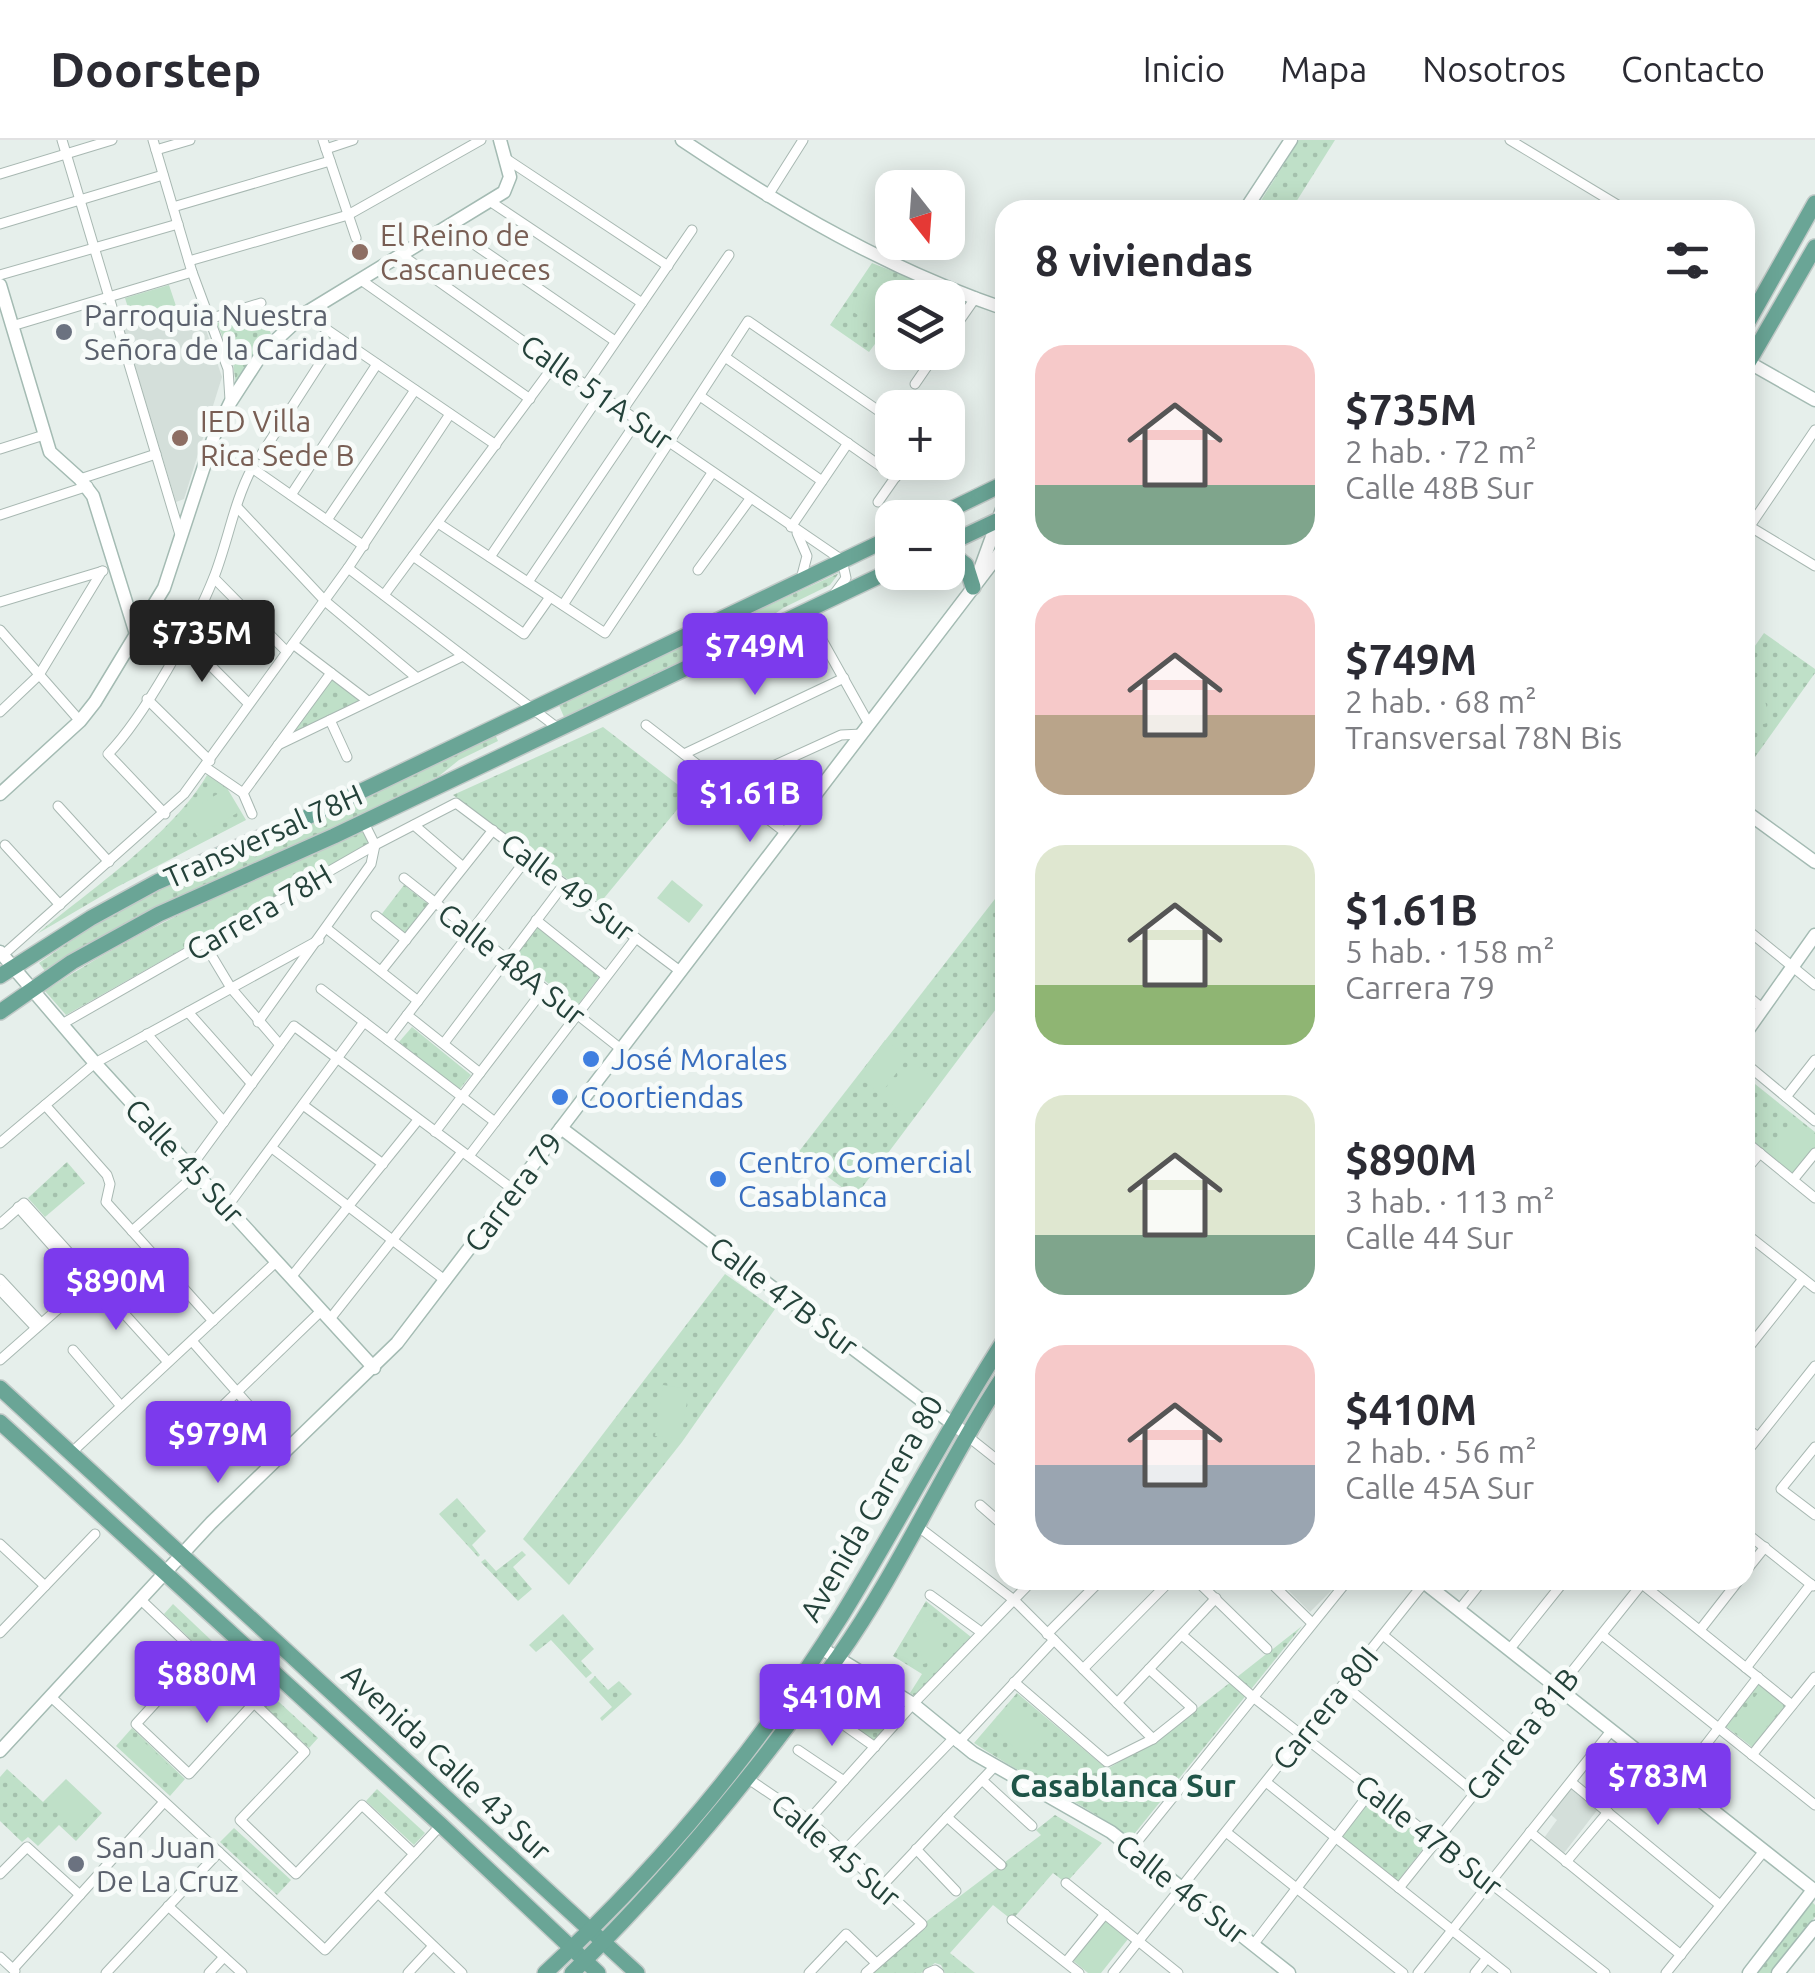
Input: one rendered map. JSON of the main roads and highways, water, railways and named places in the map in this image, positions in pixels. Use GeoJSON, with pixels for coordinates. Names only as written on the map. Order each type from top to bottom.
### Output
{"type":"FeatureCollection","features":[{"type":"Feature","properties":{"kind":"main road"},"geometry":{"type":"LineString","coordinates":[[1755,308],[1815,202]]}},
{"type":"Feature","properties":{"kind":"main road"},"geometry":{"type":"LineString","coordinates":[[1755,351],[1815,247]]}},
{"type":"Feature","properties":{"kind":"main road"},"geometry":{"type":"LineString","coordinates":[[965,503],[995,489]]}},
{"type":"Feature","properties":{"kind":"main road"},"geometry":{"type":"LineString","coordinates":[[965,539],[995,522]]}},
{"type":"Feature","properties":{"kind":"main road","name":"Transversal 78H"},"geometry":{"type":"LineString","coordinates":[[4,962],[158,882],[301,820],[875,544]]}},
{"type":"Feature","properties":{"kind":"main road"},"geometry":{"type":"LineString","coordinates":[[965,564],[974,587]]}},
{"type":"Feature","properties":{"kind":"main road","name":"Transversal 78H"},"geometry":{"type":"LineString","coordinates":[[0,1012],[32,988],[159,914],[363,822],[875,578]]}},
{"type":"Feature","properties":{"kind":"main road","name":"Avenida Carrera 80"},"geometry":{"type":"LineString","coordinates":[[545,1973],[666,1848],[724,1780],[821,1648],[995,1355]]}},
{"type":"Feature","properties":{"kind":"main road","name":"Avenida Calle 43 Sur"},"geometry":{"type":"LineString","coordinates":[[0,1388],[637,1973]]}},
{"type":"Feature","properties":{"kind":"main road","name":"Avenida Carrera 80"},"geometry":{"type":"LineString","coordinates":[[572,1973],[663,1877],[747,1778],[837,1658],[995,1390]]}},
{"type":"Feature","properties":{"kind":"main road","name":"Avenida Calle 43 Sur"},"geometry":{"type":"LineString","coordinates":[[0,1422],[442,1825],[598,1973]]}},
{"type":"Feature","properties":{"kind":"place","name":"El Reino de Cascanueces"},"geometry":{"type":"Point","coordinates":[360,252]}},
{"type":"Feature","properties":{"kind":"place","name":"Parroquia Nuestra Señora de la Caridad"},"geometry":{"type":"Point","coordinates":[64,332]}},
{"type":"Feature","properties":{"kind":"place","name":"IED Villa Rica Sede B"},"geometry":{"type":"Point","coordinates":[180,438]}},
{"type":"Feature","properties":{"kind":"place","name":"José Morales"},"geometry":{"type":"Point","coordinates":[591,1059]}},
{"type":"Feature","properties":{"kind":"place","name":"Coortiendas"},"geometry":{"type":"Point","coordinates":[560,1097]}},
{"type":"Feature","properties":{"kind":"place","name":"Centro Comercial Casablanca"},"geometry":{"type":"Point","coordinates":[718,1179]}},
{"type":"Feature","properties":{"kind":"place","name":"San Juan De La Cruz"},"geometry":{"type":"Point","coordinates":[76,1864]}},
{"type":"Feature","properties":{"kind":"district","name":"Casablanca Sur"},"geometry":{"type":"Point","coordinates":[1123,1785]}}]}
